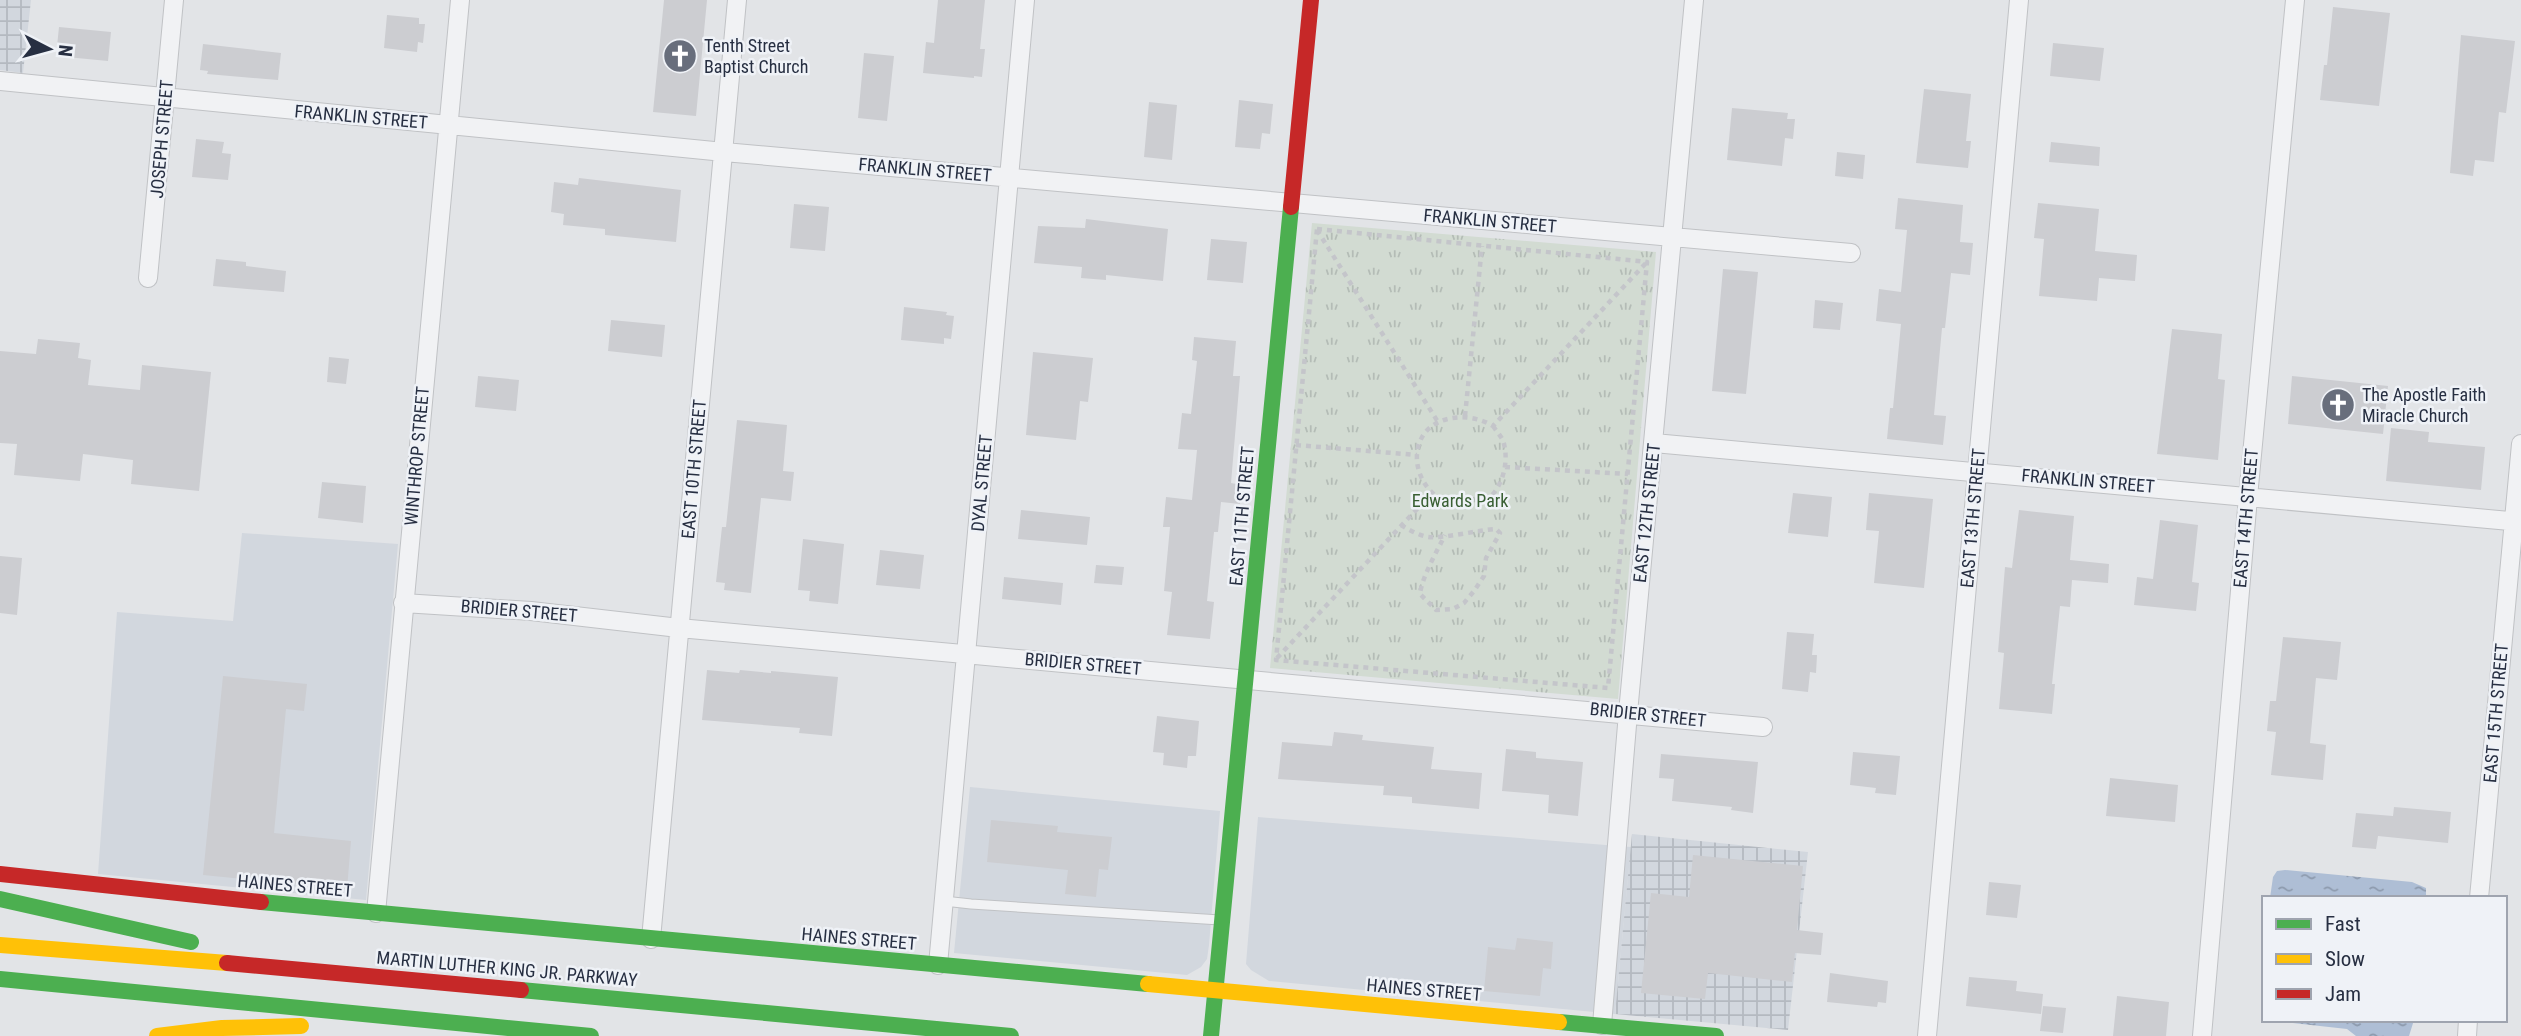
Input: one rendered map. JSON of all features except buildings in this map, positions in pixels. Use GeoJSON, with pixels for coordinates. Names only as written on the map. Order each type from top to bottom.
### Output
{"type":"FeatureCollection","features":[{"type":"Feature","properties":{"kind":"main road","name":"EAST 11TH STREET"},"geometry":{"type":"LineString","coordinates":[[1211,1036],[1311,0]]}},
{"type":"Feature","properties":{"kind":"main road","name":"HAINES STREET"},"geometry":{"type":"LineString","coordinates":[[0,874],[651,939],[1716,1036]]}},
{"type":"Feature","properties":{"kind":"main road"},"geometry":{"type":"LineString","coordinates":[[0,899],[309,970]]}},
{"type":"Feature","properties":{"kind":"main road","name":"MARTIN LUTHER KING JR. PARKWAY"},"geometry":{"type":"LineString","coordinates":[[0,944],[309,970],[1011,1036]]}},
{"type":"Feature","properties":{"kind":"main road"},"geometry":{"type":"LineString","coordinates":[[0,979],[592,1036]]}},
{"type":"Feature","properties":{"kind":"main road"},"geometry":{"type":"LineString","coordinates":[[157,1036],[222,1028],[473,1025]]}},
{"type":"Feature","properties":{"kind":"street","name":"JOSEPH STREET"},"geometry":{"type":"LineString","coordinates":[[148,278],[174,0]]}},
{"type":"Feature","properties":{"kind":"street","name":"WINTHROP STREET"},"geometry":{"type":"LineString","coordinates":[[376,913],[460,0]]}},
{"type":"Feature","properties":{"kind":"street","name":"EAST 10TH STREET"},"geometry":{"type":"LineString","coordinates":[[651,939],[737,0]]}},
{"type":"Feature","properties":{"kind":"street","name":"DYAL STREET"},"geometry":{"type":"LineString","coordinates":[[938,965],[1025,0]]}},
{"type":"Feature","properties":{"kind":"street","name":"EAST 12TH STREET"},"geometry":{"type":"LineString","coordinates":[[1602,1026],[1694,0]]}},
{"type":"Feature","properties":{"kind":"street","name":"EAST 13TH STREET"},"geometry":{"type":"LineString","coordinates":[[1927,1036],[2019,0]]}},
{"type":"Feature","properties":{"kind":"street","name":"EAST 14TH STREET"},"geometry":{"type":"LineString","coordinates":[[2202,1036],[2248,496],[2295,0]]}},
{"type":"Feature","properties":{"kind":"street","name":"FRANKLIN STREET"},"geometry":{"type":"LineString","coordinates":[[0,81],[724,152],[1851,253]]}},
{"type":"Feature","properties":{"kind":"street","name":"FRANKLIN STREET"},"geometry":{"type":"LineString","coordinates":[[1654,443],[2517,522]]}},
{"type":"Feature","properties":{"kind":"street","name":"EAST 15TH STREET"},"geometry":{"type":"LineString","coordinates":[[2479,896],[2517,522],[2521,444]]}},
{"type":"Feature","properties":{"kind":"street","name":"BRIDIER STREET"},"geometry":{"type":"LineString","coordinates":[[403,603],[531,611],[679,628],[1763,727]]}},
{"type":"Feature","properties":{"kind":"lane"},"geometry":{"type":"LineString","coordinates":[[944,901],[1221,921]]}},
{"type":"Feature","properties":{"kind":"path"},"geometry":{"type":"LineString","coordinates":[[1317,229],[1647,262]]}},
{"type":"Feature","properties":{"kind":"path"},"geometry":{"type":"LineString","coordinates":[[1317,229],[1438,422]]}},
{"type":"Feature","properties":{"kind":"path"},"geometry":{"type":"LineString","coordinates":[[1276,660],[1317,229]]}},
{"type":"Feature","properties":{"kind":"path"},"geometry":{"type":"LineString","coordinates":[[1465,416],[1482,246]]}},
{"type":"Feature","properties":{"kind":"path"},"geometry":{"type":"LineString","coordinates":[[1493,426],[1652,257]]}},
{"type":"Feature","properties":{"kind":"path"},"geometry":{"type":"LineString","coordinates":[[1276,660],[1608,688],[1647,262]]}},
{"type":"Feature","properties":{"kind":"path"},"geometry":{"type":"LineString","coordinates":[[1452,416],[1465,416],[1483,420],[1493,426],[1504,442],[1503,478],[1488,499],[1475,506],[1458,506],[1443,501],[1432,493],[1419,473],[1417,455],[1426,434],[1438,422],[1452,416]]}},
{"type":"Feature","properties":{"kind":"path"},"geometry":{"type":"LineString","coordinates":[[1296,445],[1417,455]]}},
{"type":"Feature","properties":{"kind":"path"},"geometry":{"type":"LineString","coordinates":[[1505,467],[1628,474]]}},
{"type":"Feature","properties":{"kind":"path"},"geometry":{"type":"LineString","coordinates":[[1276,660],[1432,493]]}},
{"type":"Feature","properties":{"kind":"path"},"geometry":{"type":"LineString","coordinates":[[1401,525],[1429,537],[1445,535],[1496,529],[1500,533],[1486,558],[1484,576],[1474,591],[1464,603],[1453,609],[1436,610],[1420,594],[1422,582],[1445,535]]}},
{"type":"Feature","properties":{"kind":"shaded area"},"geometry":{"type":"Polygon","coordinates":[[[0,0],[31,0],[23,73],[0,70],[0,0]]]}},
{"type":"Feature","properties":{"kind":"shaded area"},"geometry":{"type":"Polygon","coordinates":[[[242,533],[398,544],[366,900],[98,874],[117,612],[233,621],[242,533]]]}},
{"type":"Feature","properties":{"kind":"shaded area"},"geometry":{"type":"Polygon","coordinates":[[[970,787],[1220,811],[1209,945],[1207,959],[1201,967],[1187,975],[954,953],[970,787]]]}},
{"type":"Feature","properties":{"kind":"shaded area"},"geometry":{"type":"Polygon","coordinates":[[[1258,817],[1631,847],[1615,1014],[1269,981],[1246,964],[1258,817]]]}},
{"type":"Feature","properties":{"kind":"shaded area"},"geometry":{"type":"Polygon","coordinates":[[[1632,834],[1808,852],[1788,1030],[1615,1014],[1632,834]]]}},
{"type":"Feature","properties":{"kind":"green space","name":"Edwards Park"},"geometry":{"type":"Polygon","coordinates":[[[1312,223],[1656,252],[1618,699],[1270,668],[1312,223]]]}},
{"type":"Feature","properties":{"kind":"water"},"geometry":{"type":"Polygon","coordinates":[[[2277,871],[2412,882],[2426,888],[2426,896],[2270,896],[2273,877],[2277,871]]]}},
{"type":"Feature","properties":{"kind":"water"},"geometry":{"type":"Polygon","coordinates":[[[2284,1022],[2413,1022],[2409,1036],[2356,1036],[2347,1029],[2284,1022]]]}},
{"type":"Feature","properties":{"kind":"traffic: fast"},"geometry":{"type":"LineString","coordinates":[[1211,1036],[1291,207]]}},
{"type":"Feature","properties":{"kind":"traffic: fast"},"geometry":{"type":"LineString","coordinates":[[0,899],[191,942]]}},
{"type":"Feature","properties":{"kind":"traffic: fast"},"geometry":{"type":"LineString","coordinates":[[261,902],[1148,984]]}},
{"type":"Feature","properties":{"kind":"traffic: fast"},"geometry":{"type":"LineString","coordinates":[[0,979],[591,1036]]}},
{"type":"Feature","properties":{"kind":"traffic: fast"},"geometry":{"type":"LineString","coordinates":[[521,990],[1011,1036]]}},
{"type":"Feature","properties":{"kind":"traffic: fast"},"geometry":{"type":"LineString","coordinates":[[1559,1022],[1716,1036]]}},
{"type":"Feature","properties":{"kind":"traffic: slow"},"geometry":{"type":"LineString","coordinates":[[0,945],[227,963]]}},
{"type":"Feature","properties":{"kind":"traffic: slow"},"geometry":{"type":"LineString","coordinates":[[1148,984],[1559,1022]]}},
{"type":"Feature","properties":{"kind":"traffic: slow"},"geometry":{"type":"LineString","coordinates":[[157,1036],[222,1028],[301,1026]]}},
{"type":"Feature","properties":{"kind":"traffic: jam"},"geometry":{"type":"LineString","coordinates":[[1291,207],[1311,0]]}},
{"type":"Feature","properties":{"kind":"traffic: jam"},"geometry":{"type":"LineString","coordinates":[[0,874],[261,902]]}},
{"type":"Feature","properties":{"kind":"traffic: jam"},"geometry":{"type":"LineString","coordinates":[[227,963],[521,990]]}},
{"type":"Feature","properties":{"kind":"place","name":"Tenth Street Baptist Church"},"geometry":{"type":"Point","coordinates":[680,56]}},
{"type":"Feature","properties":{"kind":"place","name":"The Apostle Faith Miracle Church"},"geometry":{"type":"Point","coordinates":[2338,405]}}]}
